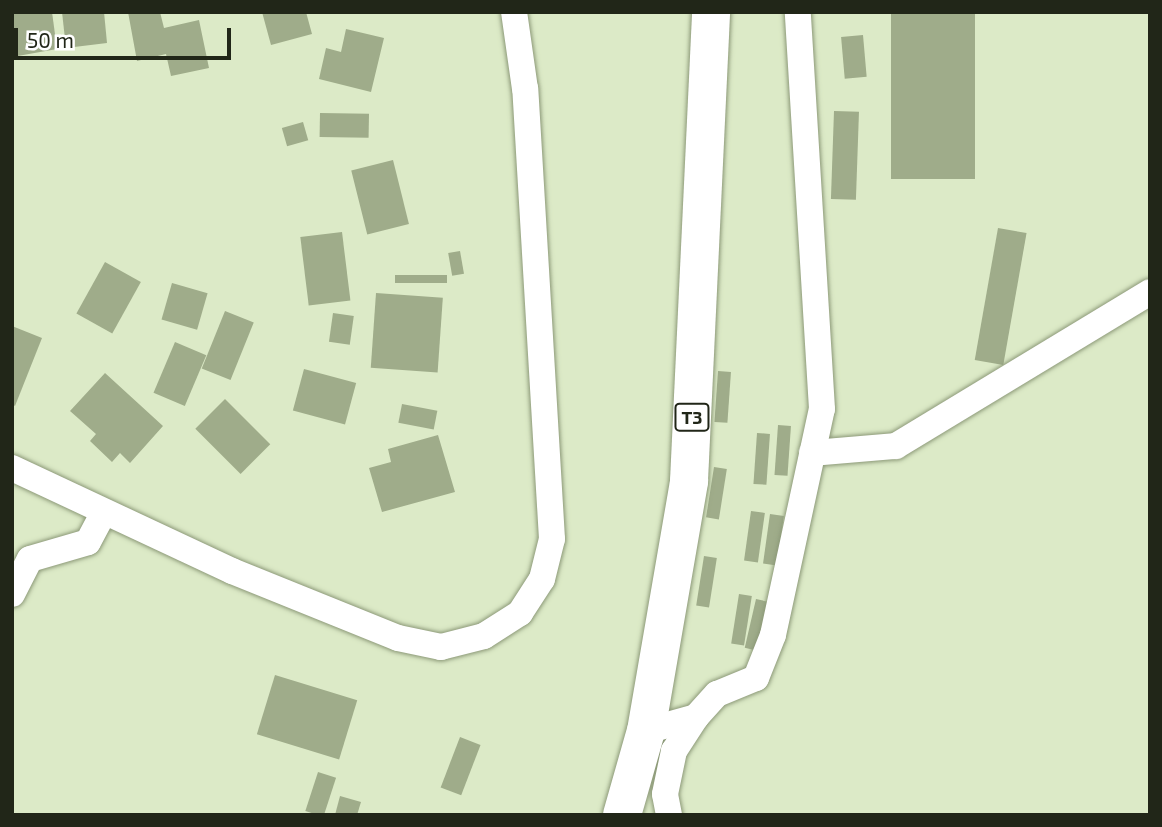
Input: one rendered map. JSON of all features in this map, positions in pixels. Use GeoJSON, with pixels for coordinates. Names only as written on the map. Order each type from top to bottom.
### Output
{"type":"FeatureCollection","features":[{"type":"Feature","properties":{"kind":"highway","name":"T3"},"geometry":{"type":"LineString","coordinates":[[622,815],[646,731],[689,481],[711,12]]}},
{"type":"Feature","properties":{"kind":"street"},"geometry":{"type":"LineString","coordinates":[[12,468],[104,512],[398,638],[441,647],[484,636],[520,612],[542,579],[552,538],[525,89],[514,12]]}},
{"type":"Feature","properties":{"kind":"street"},"geometry":{"type":"LineString","coordinates":[[669,815],[665,794],[674,751],[696,717],[717,694],[756,678],[773,635],[822,408],[798,12]]}},
{"type":"Feature","properties":{"kind":"street"},"geometry":{"type":"LineString","coordinates":[[812,453],[896,446],[1150,292]]}},
{"type":"Feature","properties":{"kind":"street"},"geometry":{"type":"LineString","coordinates":[[12,594],[30,559],[88,542],[104,512]]}},
{"type":"Feature","properties":{"kind":"street"},"geometry":{"type":"LineString","coordinates":[[646,731],[696,717]]}},
{"type":"Feature","properties":{"kind":"building"},"geometry":{"type":"Polygon","coordinates":[[[12,12],[52,12],[57,49],[12,57],[12,12]]]}},
{"type":"Feature","properties":{"kind":"building"},"geometry":{"type":"Polygon","coordinates":[[[62,12],[104,12],[107,43],[66,48],[62,12]]]}},
{"type":"Feature","properties":{"kind":"building"},"geometry":{"type":"Polygon","coordinates":[[[128,12],[160,12],[164,28],[199,20],[209,68],[171,76],[166,54],[137,61],[128,12]]]}},
{"type":"Feature","properties":{"kind":"building"},"geometry":{"type":"Polygon","coordinates":[[[262,12],[306,12],[312,34],[271,45],[262,12]]]}},
{"type":"Feature","properties":{"kind":"building"},"geometry":{"type":"Polygon","coordinates":[[[891,12],[975,12],[975,179],[891,179],[891,12]]]}},
{"type":"Feature","properties":{"kind":"building"},"geometry":{"type":"Polygon","coordinates":[[[346,29],[384,38],[371,92],[319,79],[326,48],[341,52],[346,29]]]}},
{"type":"Feature","properties":{"kind":"building"},"geometry":{"type":"Polygon","coordinates":[[[863,35],[867,77],[845,79],[841,37],[863,35]]]}},
{"type":"Feature","properties":{"kind":"building"},"geometry":{"type":"Polygon","coordinates":[[[834,111],[859,112],[856,200],[831,199],[834,111]]]}},
{"type":"Feature","properties":{"kind":"building"},"geometry":{"type":"Polygon","coordinates":[[[320,113],[369,114],[369,138],[320,137],[320,113]]]}},
{"type":"Feature","properties":{"kind":"building"},"geometry":{"type":"Polygon","coordinates":[[[303,122],[308,140],[287,146],[282,128],[303,122]]]}},
{"type":"Feature","properties":{"kind":"building"},"geometry":{"type":"Polygon","coordinates":[[[393,160],[409,224],[367,234],[351,170],[393,160]]]}},
{"type":"Feature","properties":{"kind":"building"},"geometry":{"type":"Polygon","coordinates":[[[998,228],[1027,233],[1003,365],[975,360],[998,228]]]}},
{"type":"Feature","properties":{"kind":"building"},"geometry":{"type":"Polygon","coordinates":[[[342,232],[350,300],[309,306],[300,237],[342,232]]]}},
{"type":"Feature","properties":{"kind":"building"},"geometry":{"type":"Polygon","coordinates":[[[460,251],[464,274],[452,276],[448,253],[460,251]]]}},
{"type":"Feature","properties":{"kind":"building"},"geometry":{"type":"Polygon","coordinates":[[[105,262],[141,282],[112,333],[76,314],[105,262]]]}},
{"type":"Feature","properties":{"kind":"building"},"geometry":{"type":"Polygon","coordinates":[[[395,275],[447,275],[447,283],[395,283],[395,275]]]}},
{"type":"Feature","properties":{"kind":"building"},"geometry":{"type":"Polygon","coordinates":[[[172,283],[208,293],[197,330],[162,320],[172,283]]]}},
{"type":"Feature","properties":{"kind":"building"},"geometry":{"type":"Polygon","coordinates":[[[376,293],[443,298],[438,372],[371,368],[376,293]]]}},
{"type":"Feature","properties":{"kind":"building"},"geometry":{"type":"Polygon","coordinates":[[[225,311],[254,323],[231,380],[202,368],[225,311]]]}},
{"type":"Feature","properties":{"kind":"building"},"geometry":{"type":"Polygon","coordinates":[[[333,313],[354,316],[350,345],[329,342],[333,313]]]}},
{"type":"Feature","properties":{"kind":"building"},"geometry":{"type":"Polygon","coordinates":[[[12,326],[42,338],[15,406],[12,404],[12,326]]]}},
{"type":"Feature","properties":{"kind":"building"},"geometry":{"type":"Polygon","coordinates":[[[175,342],[206,355],[185,406],[154,393],[175,342]]]}},
{"type":"Feature","properties":{"kind":"building"},"geometry":{"type":"Polygon","coordinates":[[[304,369],[356,383],[345,425],[293,411],[304,369]]]}},
{"type":"Feature","properties":{"kind":"building"},"geometry":{"type":"Polygon","coordinates":[[[718,371],[731,372],[727,423],[714,422],[718,371]]]}},
{"type":"Feature","properties":{"kind":"building"},"geometry":{"type":"Polygon","coordinates":[[[105,373],[163,426],[130,463],[120,453],[112,462],[90,441],[96,434],[70,411],[105,373]]]}},
{"type":"Feature","properties":{"kind":"building"},"geometry":{"type":"Polygon","coordinates":[[[225,399],[270,444],[241,474],[195,429],[225,399]]]}},
{"type":"Feature","properties":{"kind":"building"},"geometry":{"type":"Polygon","coordinates":[[[402,404],[437,411],[434,430],[398,423],[402,404]]]}},
{"type":"Feature","properties":{"kind":"building"},"geometry":{"type":"Polygon","coordinates":[[[778,425],[791,426],[787,476],[775,475],[778,425]]]}},
{"type":"Feature","properties":{"kind":"building"},"geometry":{"type":"Polygon","coordinates":[[[757,433],[770,434],[766,485],[753,484],[757,433]]]}},
{"type":"Feature","properties":{"kind":"building"},"geometry":{"type":"Polygon","coordinates":[[[438,435],[455,492],[382,512],[369,468],[391,462],[388,449],[438,435]]]}},
{"type":"Feature","properties":{"kind":"building"},"geometry":{"type":"Polygon","coordinates":[[[714,467],[727,469],[719,519],[706,517],[714,467]]]}},
{"type":"Feature","properties":{"kind":"building"},"geometry":{"type":"Polygon","coordinates":[[[751,511],[765,513],[758,562],[744,561],[751,511]]]}},
{"type":"Feature","properties":{"kind":"building"},"geometry":{"type":"Polygon","coordinates":[[[770,514],[784,516],[777,565],[763,564],[770,514]]]}},
{"type":"Feature","properties":{"kind":"building"},"geometry":{"type":"Polygon","coordinates":[[[704,556],[717,558],[709,607],[696,605],[704,556]]]}},
{"type":"Feature","properties":{"kind":"building"},"geometry":{"type":"Polygon","coordinates":[[[739,594],[752,596],[744,645],[731,643],[739,594]]]}},
{"type":"Feature","properties":{"kind":"building"},"geometry":{"type":"Polygon","coordinates":[[[756,599],[769,602],[757,651],[745,648],[756,599]]]}},
{"type":"Feature","properties":{"kind":"building"},"geometry":{"type":"Polygon","coordinates":[[[275,675],[357,700],[339,759],[257,734],[275,675]]]}},
{"type":"Feature","properties":{"kind":"building"},"geometry":{"type":"Polygon","coordinates":[[[460,737],[481,745],[461,795],[441,787],[460,737]]]}},
{"type":"Feature","properties":{"kind":"building"},"geometry":{"type":"Polygon","coordinates":[[[318,772],[336,778],[324,815],[305,811],[318,772]]]}},
{"type":"Feature","properties":{"kind":"building"},"geometry":{"type":"Polygon","coordinates":[[[340,796],[361,802],[357,815],[335,815],[340,796]]]}}]}
